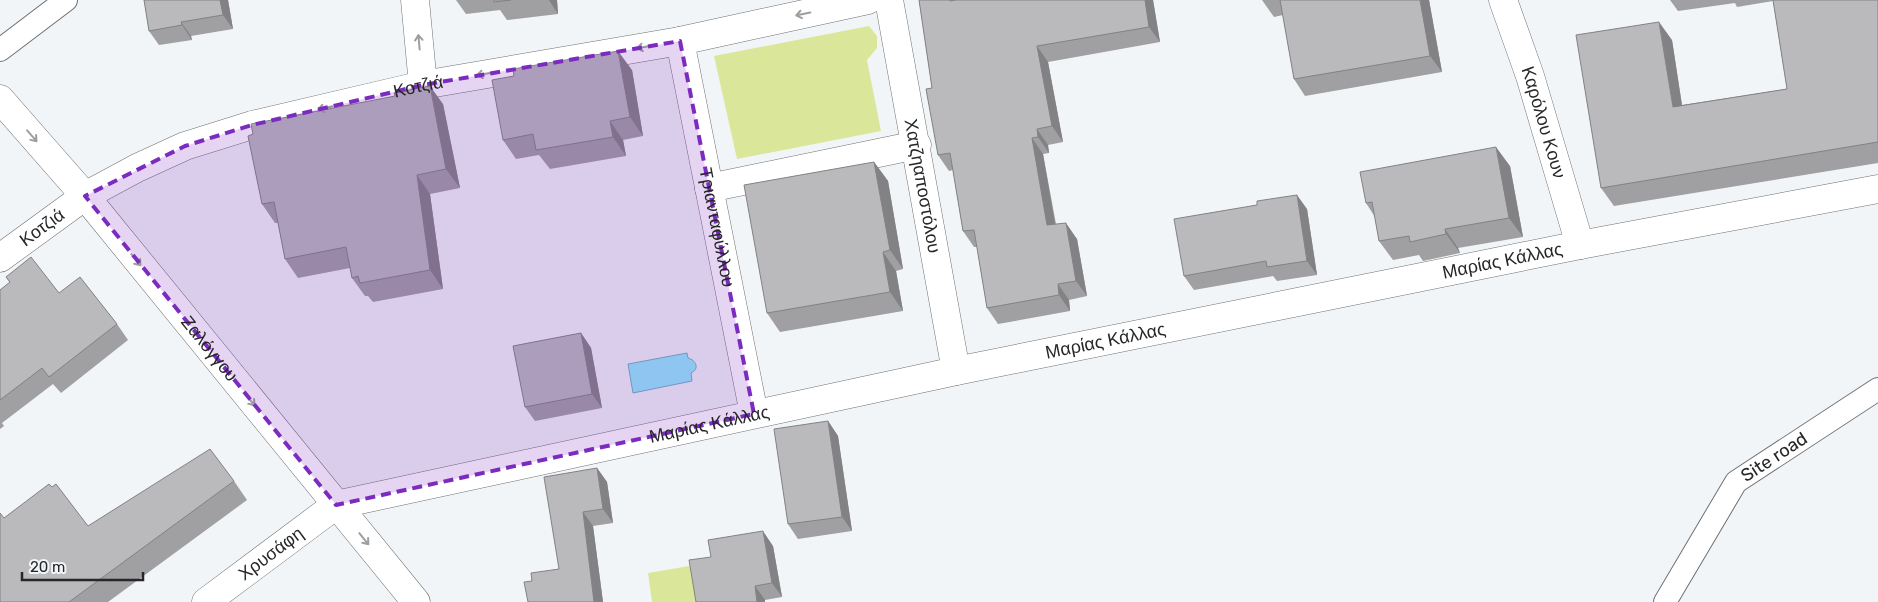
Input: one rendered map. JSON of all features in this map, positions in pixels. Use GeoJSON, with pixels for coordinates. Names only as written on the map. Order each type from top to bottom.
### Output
{"type":"FeatureCollection","features":[{"type":"Feature","properties":{"kind":"street"},"geometry":{"type":"LineString","coordinates":[[416,0],[423,85]]}},
{"type":"Feature","properties":{"kind":"street","name":"Κοτζιά"},"geometry":{"type":"LineString","coordinates":[[0,258],[85,196],[137,168],[185,146],[252,124],[423,85],[680,40],[868,0]]}},
{"type":"Feature","properties":{"kind":"street","name":"Χατζηαποστόλου"},"geometry":{"type":"LineString","coordinates":[[889,0],[956,371]]}},
{"type":"Feature","properties":{"kind":"street","name":"Καρόλου Κουν"},"geometry":{"type":"LineString","coordinates":[[1503,0],[1530,76],[1580,246]]}},
{"type":"Feature","properties":{"kind":"street","name":"Τριανταφύλλου"},"geometry":{"type":"LineString","coordinates":[[680,40],[754,414]]}},
{"type":"Feature","properties":{"kind":"street","name":"Ζαλόγγου"},"geometry":{"type":"LineString","coordinates":[[0,99],[85,196],[416,602]]}},
{"type":"Feature","properties":{"kind":"street"},"geometry":{"type":"LineString","coordinates":[[709,188],[916,145]]}},
{"type":"Feature","properties":{"kind":"street","name":"Μαρίας Κάλλας"},"geometry":{"type":"LineString","coordinates":[[336,505],[956,371],[1878,188]]}},
{"type":"Feature","properties":{"kind":"street","name":"Χρυσάφη"},"geometry":{"type":"LineString","coordinates":[[206,602],[336,505]]}},
{"type":"Feature","properties":{"kind":"lane"},"geometry":{"type":"LineString","coordinates":[[0,50],[66,0]]}},
{"type":"Feature","properties":{"kind":"lane","name":"Site road"},"geometry":{"type":"LineString","coordinates":[[1665,602],[1736,482],[1878,389]]}},
{"type":"Feature","properties":{"kind":"highlighted area"},"geometry":{"type":"Polygon","coordinates":[[[680,41],[754,414],[336,505],[85,196],[185,146],[252,125],[423,85],[680,41]]]}},
{"type":"Feature","properties":{"kind":"green space"},"geometry":{"type":"Polygon","coordinates":[[[869,26],[877,36],[877,48],[867,60],[881,131],[737,159],[714,56],[869,26]]]}},
{"type":"Feature","properties":{"kind":"green space"},"geometry":{"type":"Polygon","coordinates":[[[695,565],[700,602],[652,602],[648,573],[695,565]]]}},
{"type":"Feature","properties":{"kind":"water"},"geometry":{"type":"Polygon","coordinates":[[[687,353],[688,358],[696,365],[691,373],[692,381],[633,393],[628,364],[687,353]]]}},
{"type":"Feature","properties":{"kind":"building"},"geometry":{"type":"Polygon","coordinates":[[[144,0],[220,0],[223,15],[181,22],[182,25],[149,31],[144,0]]]}},
{"type":"Feature","properties":{"kind":"building"},"geometry":{"type":"Polygon","coordinates":[[[494,0],[511,0],[494,2],[494,0]]]}},
{"type":"Feature","properties":{"kind":"building"},"geometry":{"type":"Polygon","coordinates":[[[919,0],[1145,0],[1149,27],[1037,46],[1052,126],[1037,129],[1038,137],[1032,138],[1047,225],[1066,223],[1076,281],[1058,284],[1059,295],[987,308],[974,230],[963,231],[950,153],[938,155],[926,89],[932,88],[919,0]]]}},
{"type":"Feature","properties":{"kind":"building"},"geometry":{"type":"Polygon","coordinates":[[[1280,0],[1420,0],[1430,56],[1294,79],[1280,0]]]}},
{"type":"Feature","properties":{"kind":"building"},"geometry":{"type":"Polygon","coordinates":[[[1773,0],[1878,0],[1878,142],[1601,188],[1576,35],[1659,22],[1673,107],[1787,89],[1773,0]]]}},
{"type":"Feature","properties":{"kind":"building"},"geometry":{"type":"Polygon","coordinates":[[[618,51],[630,117],[610,121],[613,137],[536,150],[533,134],[503,140],[492,80],[514,76],[513,69],[618,51]]]}},
{"type":"Feature","properties":{"kind":"building"},"geometry":{"type":"Polygon","coordinates":[[[430,86],[446,169],[417,175],[430,270],[360,283],[358,276],[352,278],[346,247],[285,259],[274,202],[262,204],[248,136],[253,134],[251,124],[395,96],[394,93],[430,86]]]}},
{"type":"Feature","properties":{"kind":"building"},"geometry":{"type":"Polygon","coordinates":[[[1496,147],[1509,218],[1445,229],[1446,234],[1410,242],[1409,236],[1379,241],[1372,202],[1366,203],[1360,172],[1496,147]]]}},
{"type":"Feature","properties":{"kind":"building"},"geometry":{"type":"Polygon","coordinates":[[[874,162],[890,250],[883,252],[890,292],[767,313],[744,185],[874,162]]]}},
{"type":"Feature","properties":{"kind":"building"},"geometry":{"type":"Polygon","coordinates":[[[1297,195],[1307,261],[1267,267],[1266,261],[1184,276],[1174,219],[1257,205],[1257,201],[1297,195]]]}},
{"type":"Feature","properties":{"kind":"building"},"geometry":{"type":"Polygon","coordinates":[[[31,257],[59,293],[80,277],[117,324],[49,377],[42,368],[0,400],[0,290],[10,282],[6,277],[31,257]]]}},
{"type":"Feature","properties":{"kind":"building"},"geometry":{"type":"Polygon","coordinates":[[[581,333],[592,394],[525,407],[513,346],[581,333]]]}},
{"type":"Feature","properties":{"kind":"building"},"geometry":{"type":"Polygon","coordinates":[[[828,421],[842,517],[788,524],[774,429],[828,421]]]}},
{"type":"Feature","properties":{"kind":"building"},"geometry":{"type":"Polygon","coordinates":[[[210,449],[234,481],[69,602],[0,602],[0,513],[4,518],[49,484],[52,487],[56,484],[88,526],[210,449]]]}},
{"type":"Feature","properties":{"kind":"building"},"geometry":{"type":"Polygon","coordinates":[[[597,468],[603,509],[583,512],[594,602],[528,602],[524,582],[532,581],[531,573],[559,569],[544,477],[597,468]]]}},
{"type":"Feature","properties":{"kind":"building"},"geometry":{"type":"Polygon","coordinates":[[[763,531],[772,583],[755,586],[757,602],[696,602],[689,560],[711,557],[708,540],[763,531]]]}}]}
